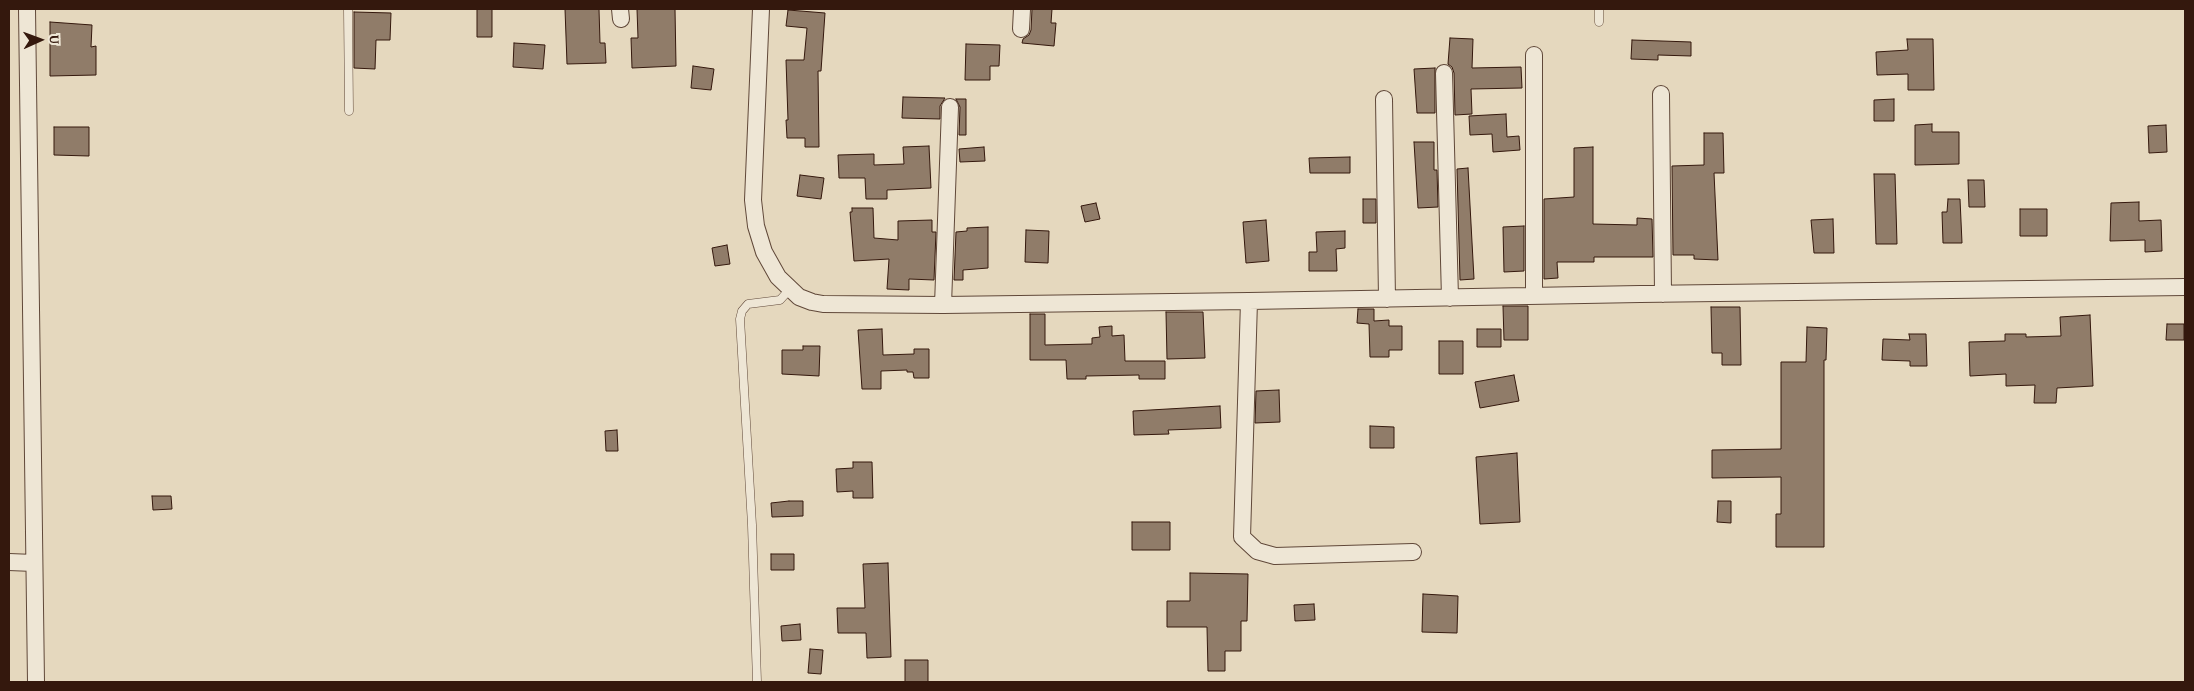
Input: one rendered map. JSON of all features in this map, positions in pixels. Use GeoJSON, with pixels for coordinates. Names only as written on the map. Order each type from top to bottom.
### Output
{"type":"FeatureCollection","features":[{"type":"Feature","properties":{"kind":"street"},"geometry":{"type":"LineString","coordinates":[[28,9],[36,682]]}},
{"type":"Feature","properties":{"kind":"street"},"geometry":{"type":"LineString","coordinates":[[760,9],[753,200],[756,226],[764,252],[778,277],[799,297],[823,304],[943,305],[1249,302],[1534,295],[2185,287]]}},
{"type":"Feature","properties":{"kind":"street"},"geometry":{"type":"LineString","coordinates":[[1021,29],[1022,9]]}},
{"type":"Feature","properties":{"kind":"street"},"geometry":{"type":"LineString","coordinates":[[1534,55],[1534,295]]}},
{"type":"Feature","properties":{"kind":"street"},"geometry":{"type":"LineString","coordinates":[[1444,73],[1450,298]]}},
{"type":"Feature","properties":{"kind":"street"},"geometry":{"type":"LineString","coordinates":[[1661,94],[1663,294]]}},
{"type":"Feature","properties":{"kind":"street"},"geometry":{"type":"LineString","coordinates":[[1384,99],[1387,299]]}},
{"type":"Feature","properties":{"kind":"street"},"geometry":{"type":"LineString","coordinates":[[943,305],[950,107]]}},
{"type":"Feature","properties":{"kind":"street"},"geometry":{"type":"LineString","coordinates":[[1249,302],[1242,537],[1257,551],[1275,556],[1413,552]]}},
{"type":"Feature","properties":{"kind":"street"},"geometry":{"type":"LineString","coordinates":[[9,562],[34,563]]}},
{"type":"Feature","properties":{"kind":"lane"},"geometry":{"type":"LineString","coordinates":[[348,9],[348,111]]}},
{"type":"Feature","properties":{"kind":"lane"},"geometry":{"type":"LineString","coordinates":[[1599,9],[1599,22]]}},
{"type":"Feature","properties":{"kind":"lane"},"geometry":{"type":"LineString","coordinates":[[757,682],[752,525],[740,319],[742,311],[748,304],[775,301],[785,296],[790,289]]}},
{"type":"Feature","properties":{"kind":"building"},"geometry":{"type":"Polygon","coordinates":[[[477,9],[492,9],[492,37],[477,37],[477,9]]]}},
{"type":"Feature","properties":{"kind":"building"},"geometry":{"type":"Polygon","coordinates":[[[565,9],[599,9],[600,43],[605,43],[606,63],[567,64],[565,9]]]}},
{"type":"Feature","properties":{"kind":"building"},"geometry":{"type":"Polygon","coordinates":[[[637,9],[675,9],[676,66],[632,68],[631,38],[638,38],[637,9]]]}},
{"type":"Feature","properties":{"kind":"building"},"geometry":{"type":"Polygon","coordinates":[[[1032,9],[1052,9],[1051,23],[1056,23],[1054,46],[1022,43],[1031,30],[1032,9]]]}},
{"type":"Feature","properties":{"kind":"building"},"geometry":{"type":"Polygon","coordinates":[[[788,10],[825,13],[821,71],[818,71],[819,147],[805,147],[805,138],[787,138],[786,60],[804,60],[807,28],[786,26],[788,10]]]}},
{"type":"Feature","properties":{"kind":"building"},"geometry":{"type":"Polygon","coordinates":[[[354,12],[391,13],[390,40],[376,40],[375,69],[354,68],[354,12]]]}},
{"type":"Feature","properties":{"kind":"building"},"geometry":{"type":"Polygon","coordinates":[[[50,22],[92,25],[91,47],[96,46],[96,75],[50,76],[50,22]]]}},
{"type":"Feature","properties":{"kind":"building"},"geometry":{"type":"Polygon","coordinates":[[[1450,38],[1473,39],[1472,68],[1521,67],[1522,88],[1471,89],[1472,114],[1455,115],[1454,73],[1452,67],[1448,64],[1450,38]]]}},
{"type":"Feature","properties":{"kind":"building"},"geometry":{"type":"Polygon","coordinates":[[[1907,39],[1933,39],[1934,90],[1908,90],[1908,74],[1877,75],[1876,52],[1908,50],[1907,39]]]}},
{"type":"Feature","properties":{"kind":"building"},"geometry":{"type":"Polygon","coordinates":[[[1632,40],[1691,42],[1691,56],[1658,55],[1658,60],[1631,59],[1632,40]]]}},
{"type":"Feature","properties":{"kind":"building"},"geometry":{"type":"Polygon","coordinates":[[[514,43],[545,45],[543,69],[513,67],[514,43]]]}},
{"type":"Feature","properties":{"kind":"building"},"geometry":{"type":"Polygon","coordinates":[[[966,44],[1000,45],[999,66],[990,66],[990,80],[965,80],[966,44]]]}},
{"type":"Feature","properties":{"kind":"building"},"geometry":{"type":"Polygon","coordinates":[[[693,66],[714,69],[711,90],[691,88],[693,66]]]}},
{"type":"Feature","properties":{"kind":"building"},"geometry":{"type":"Polygon","coordinates":[[[1435,68],[1435,113],[1417,113],[1414,69],[1435,68]]]}},
{"type":"Feature","properties":{"kind":"building"},"geometry":{"type":"Polygon","coordinates":[[[903,97],[945,98],[940,106],[940,119],[902,118],[903,97]]]}},
{"type":"Feature","properties":{"kind":"building"},"geometry":{"type":"Polygon","coordinates":[[[956,99],[966,99],[966,135],[959,135],[960,107],[956,99]]]}},
{"type":"Feature","properties":{"kind":"building"},"geometry":{"type":"Polygon","coordinates":[[[1894,99],[1894,121],[1874,121],[1874,100],[1894,99]]]}},
{"type":"Feature","properties":{"kind":"building"},"geometry":{"type":"Polygon","coordinates":[[[1506,114],[1507,137],[1519,136],[1520,150],[1493,152],[1492,134],[1470,135],[1469,116],[1506,114]]]}},
{"type":"Feature","properties":{"kind":"building"},"geometry":{"type":"Polygon","coordinates":[[[1932,124],[1932,132],[1959,132],[1959,164],[1915,165],[1915,125],[1932,124]]]}},
{"type":"Feature","properties":{"kind":"building"},"geometry":{"type":"Polygon","coordinates":[[[2166,125],[2167,152],[2149,153],[2148,126],[2166,125]]]}},
{"type":"Feature","properties":{"kind":"building"},"geometry":{"type":"Polygon","coordinates":[[[54,127],[89,127],[89,156],[54,155],[54,127]]]}},
{"type":"Feature","properties":{"kind":"building"},"geometry":{"type":"Polygon","coordinates":[[[1704,133],[1723,133],[1724,173],[1714,173],[1718,260],[1694,259],[1694,255],[1673,255],[1672,166],[1704,165],[1704,133]]]}},
{"type":"Feature","properties":{"kind":"building"},"geometry":{"type":"Polygon","coordinates":[[[1414,142],[1434,142],[1434,170],[1437,170],[1438,207],[1418,208],[1414,142]]]}},
{"type":"Feature","properties":{"kind":"building"},"geometry":{"type":"Polygon","coordinates":[[[929,146],[931,188],[887,190],[887,199],[866,199],[865,178],[839,178],[838,155],[874,154],[874,165],[904,164],[903,147],[929,146]]]}},
{"type":"Feature","properties":{"kind":"building"},"geometry":{"type":"Polygon","coordinates":[[[984,147],[985,161],[960,162],[959,149],[984,147]]]}},
{"type":"Feature","properties":{"kind":"building"},"geometry":{"type":"Polygon","coordinates":[[[1593,147],[1593,224],[1637,225],[1637,218],[1652,219],[1653,257],[1594,257],[1594,262],[1557,262],[1558,278],[1544,279],[1544,199],[1574,197],[1574,148],[1593,147]]]}},
{"type":"Feature","properties":{"kind":"building"},"geometry":{"type":"Polygon","coordinates":[[[1350,157],[1350,173],[1310,173],[1309,158],[1350,157]]]}},
{"type":"Feature","properties":{"kind":"building"},"geometry":{"type":"Polygon","coordinates":[[[1468,168],[1474,279],[1460,280],[1457,169],[1468,168]]]}},
{"type":"Feature","properties":{"kind":"building"},"geometry":{"type":"Polygon","coordinates":[[[1874,174],[1895,174],[1897,244],[1876,244],[1874,174]]]}},
{"type":"Feature","properties":{"kind":"building"},"geometry":{"type":"Polygon","coordinates":[[[800,175],[824,178],[821,199],[797,196],[800,175]]]}},
{"type":"Feature","properties":{"kind":"building"},"geometry":{"type":"Polygon","coordinates":[[[1968,180],[1984,180],[1985,207],[1969,207],[1968,180]]]}},
{"type":"Feature","properties":{"kind":"building"},"geometry":{"type":"Polygon","coordinates":[[[1363,199],[1376,199],[1376,223],[1363,223],[1363,199]]]}},
{"type":"Feature","properties":{"kind":"building"},"geometry":{"type":"Polygon","coordinates":[[[1948,199],[1960,199],[1962,243],[1943,243],[1942,212],[1947,212],[1948,199]]]}},
{"type":"Feature","properties":{"kind":"building"},"geometry":{"type":"Polygon","coordinates":[[[2139,202],[2139,221],[2161,220],[2162,251],[2145,252],[2145,240],[2110,241],[2111,203],[2139,202]]]}},
{"type":"Feature","properties":{"kind":"building"},"geometry":{"type":"Polygon","coordinates":[[[1096,203],[1100,219],[1085,222],[1081,206],[1096,203]]]}},
{"type":"Feature","properties":{"kind":"building"},"geometry":{"type":"Polygon","coordinates":[[[852,208],[873,208],[874,238],[898,240],[898,221],[932,220],[932,232],[936,232],[934,280],[909,279],[909,290],[887,289],[889,259],[854,261],[850,212],[852,212],[852,208]]]}},
{"type":"Feature","properties":{"kind":"building"},"geometry":{"type":"Polygon","coordinates":[[[2020,209],[2047,209],[2047,236],[2020,236],[2020,209]]]}},
{"type":"Feature","properties":{"kind":"building"},"geometry":{"type":"Polygon","coordinates":[[[1833,219],[1834,253],[1814,253],[1811,220],[1833,219]]]}},
{"type":"Feature","properties":{"kind":"building"},"geometry":{"type":"Polygon","coordinates":[[[1266,220],[1269,261],[1246,263],[1243,222],[1266,220]]]}},
{"type":"Feature","properties":{"kind":"building"},"geometry":{"type":"Polygon","coordinates":[[[1524,226],[1524,271],[1504,272],[1503,227],[1524,226]]]}},
{"type":"Feature","properties":{"kind":"building"},"geometry":{"type":"Polygon","coordinates":[[[988,227],[988,268],[963,270],[963,280],[954,280],[956,232],[967,231],[967,228],[988,227]]]}},
{"type":"Feature","properties":{"kind":"building"},"geometry":{"type":"Polygon","coordinates":[[[1026,230],[1049,231],[1048,263],[1025,262],[1026,230]]]}},
{"type":"Feature","properties":{"kind":"building"},"geometry":{"type":"Polygon","coordinates":[[[1345,231],[1345,248],[1336,249],[1337,271],[1309,271],[1309,252],[1317,252],[1316,232],[1345,231]]]}},
{"type":"Feature","properties":{"kind":"building"},"geometry":{"type":"Polygon","coordinates":[[[727,245],[730,264],[715,266],[712,248],[727,245]]]}},
{"type":"Feature","properties":{"kind":"building"},"geometry":{"type":"Polygon","coordinates":[[[1503,306],[1528,306],[1528,340],[1504,340],[1503,306]]]}},
{"type":"Feature","properties":{"kind":"building"},"geometry":{"type":"Polygon","coordinates":[[[1711,307],[1740,307],[1741,365],[1722,365],[1722,353],[1712,353],[1711,307]]]}},
{"type":"Feature","properties":{"kind":"building"},"geometry":{"type":"Polygon","coordinates":[[[1358,309],[1374,309],[1374,321],[1389,320],[1389,326],[1402,326],[1402,350],[1389,350],[1389,357],[1370,357],[1369,324],[1357,323],[1358,309]]]}},
{"type":"Feature","properties":{"kind":"building"},"geometry":{"type":"Polygon","coordinates":[[[1166,312],[1203,312],[1205,358],[1167,359],[1166,312]]]}},
{"type":"Feature","properties":{"kind":"building"},"geometry":{"type":"Polygon","coordinates":[[[1030,314],[1045,314],[1045,345],[1092,344],[1092,338],[1100,337],[1099,327],[1112,326],[1112,336],[1124,335],[1125,361],[1165,361],[1165,379],[1139,379],[1139,375],[1086,376],[1086,379],[1067,379],[1066,360],[1030,360],[1030,314]]]}},
{"type":"Feature","properties":{"kind":"building"},"geometry":{"type":"Polygon","coordinates":[[[2090,315],[2093,386],[2057,388],[2056,403],[2034,403],[2035,385],[2006,386],[2006,374],[1970,376],[1969,342],[2005,341],[2005,334],[2026,334],[2026,337],[2061,336],[2060,317],[2090,315]]]}},
{"type":"Feature","properties":{"kind":"building"},"geometry":{"type":"Polygon","coordinates":[[[2167,324],[2184,324],[2184,340],[2166,340],[2167,324]]]}},
{"type":"Feature","properties":{"kind":"building"},"geometry":{"type":"Polygon","coordinates":[[[1807,327],[1827,328],[1826,360],[1824,360],[1824,547],[1776,547],[1776,514],[1781,514],[1781,477],[1712,478],[1712,450],[1781,449],[1781,362],[1806,362],[1807,327]]]}},
{"type":"Feature","properties":{"kind":"building"},"geometry":{"type":"Polygon","coordinates":[[[882,329],[883,355],[914,354],[914,349],[929,349],[929,378],[914,378],[913,372],[907,372],[907,370],[881,371],[881,389],[862,389],[858,330],[882,329]]]}},
{"type":"Feature","properties":{"kind":"building"},"geometry":{"type":"Polygon","coordinates":[[[1477,329],[1501,329],[1501,347],[1477,347],[1477,329]]]}},
{"type":"Feature","properties":{"kind":"building"},"geometry":{"type":"Polygon","coordinates":[[[1909,334],[1926,334],[1927,366],[1910,366],[1910,361],[1882,360],[1883,339],[1910,340],[1909,334]]]}},
{"type":"Feature","properties":{"kind":"building"},"geometry":{"type":"Polygon","coordinates":[[[1439,341],[1463,341],[1463,374],[1439,374],[1439,341]]]}},
{"type":"Feature","properties":{"kind":"building"},"geometry":{"type":"Polygon","coordinates":[[[803,346],[820,346],[819,376],[782,374],[782,350],[803,350],[803,346]]]}},
{"type":"Feature","properties":{"kind":"building"},"geometry":{"type":"Polygon","coordinates":[[[1514,375],[1519,401],[1480,408],[1475,382],[1514,375]]]}},
{"type":"Feature","properties":{"kind":"building"},"geometry":{"type":"Polygon","coordinates":[[[1279,390],[1280,422],[1255,423],[1256,391],[1279,390]]]}},
{"type":"Feature","properties":{"kind":"building"},"geometry":{"type":"Polygon","coordinates":[[[1220,406],[1221,428],[1168,430],[1169,434],[1134,435],[1133,411],[1220,406]]]}},
{"type":"Feature","properties":{"kind":"building"},"geometry":{"type":"Polygon","coordinates":[[[1370,426],[1394,427],[1394,448],[1370,448],[1370,426]]]}},
{"type":"Feature","properties":{"kind":"building"},"geometry":{"type":"Polygon","coordinates":[[[617,430],[618,451],[606,451],[605,431],[617,430]]]}},
{"type":"Feature","properties":{"kind":"building"},"geometry":{"type":"Polygon","coordinates":[[[1517,453],[1520,522],[1480,524],[1476,457],[1517,453]]]}},
{"type":"Feature","properties":{"kind":"building"},"geometry":{"type":"Polygon","coordinates":[[[853,462],[872,462],[873,498],[853,498],[853,491],[837,492],[836,469],[853,468],[853,462]]]}},
{"type":"Feature","properties":{"kind":"building"},"geometry":{"type":"Polygon","coordinates":[[[152,496],[171,496],[172,509],[153,510],[152,496]]]}},
{"type":"Feature","properties":{"kind":"building"},"geometry":{"type":"Polygon","coordinates":[[[803,501],[803,516],[772,517],[771,503],[803,501]]]}},
{"type":"Feature","properties":{"kind":"building"},"geometry":{"type":"Polygon","coordinates":[[[1718,501],[1731,501],[1731,523],[1717,522],[1718,501]]]}},
{"type":"Feature","properties":{"kind":"building"},"geometry":{"type":"Polygon","coordinates":[[[1132,522],[1170,522],[1170,550],[1132,550],[1132,522]]]}},
{"type":"Feature","properties":{"kind":"building"},"geometry":{"type":"Polygon","coordinates":[[[771,554],[794,554],[794,570],[771,570],[771,554]]]}},
{"type":"Feature","properties":{"kind":"building"},"geometry":{"type":"Polygon","coordinates":[[[888,563],[891,657],[867,658],[866,633],[838,633],[837,608],[865,608],[863,564],[888,563]]]}},
{"type":"Feature","properties":{"kind":"building"},"geometry":{"type":"Polygon","coordinates":[[[1190,573],[1248,574],[1247,621],[1241,621],[1241,651],[1225,651],[1225,671],[1208,671],[1207,627],[1167,627],[1167,601],[1190,601],[1190,573]]]}},
{"type":"Feature","properties":{"kind":"building"},"geometry":{"type":"Polygon","coordinates":[[[1423,594],[1458,596],[1457,633],[1422,632],[1423,594]]]}},
{"type":"Feature","properties":{"kind":"building"},"geometry":{"type":"Polygon","coordinates":[[[1314,604],[1315,620],[1295,621],[1294,605],[1314,604]]]}},
{"type":"Feature","properties":{"kind":"building"},"geometry":{"type":"Polygon","coordinates":[[[800,624],[801,640],[782,641],[781,626],[800,624]]]}},
{"type":"Feature","properties":{"kind":"building"},"geometry":{"type":"Polygon","coordinates":[[[810,649],[823,650],[821,674],[808,673],[810,649]]]}},
{"type":"Feature","properties":{"kind":"building"},"geometry":{"type":"Polygon","coordinates":[[[905,660],[928,660],[928,682],[905,682],[905,660]]]}}]}
